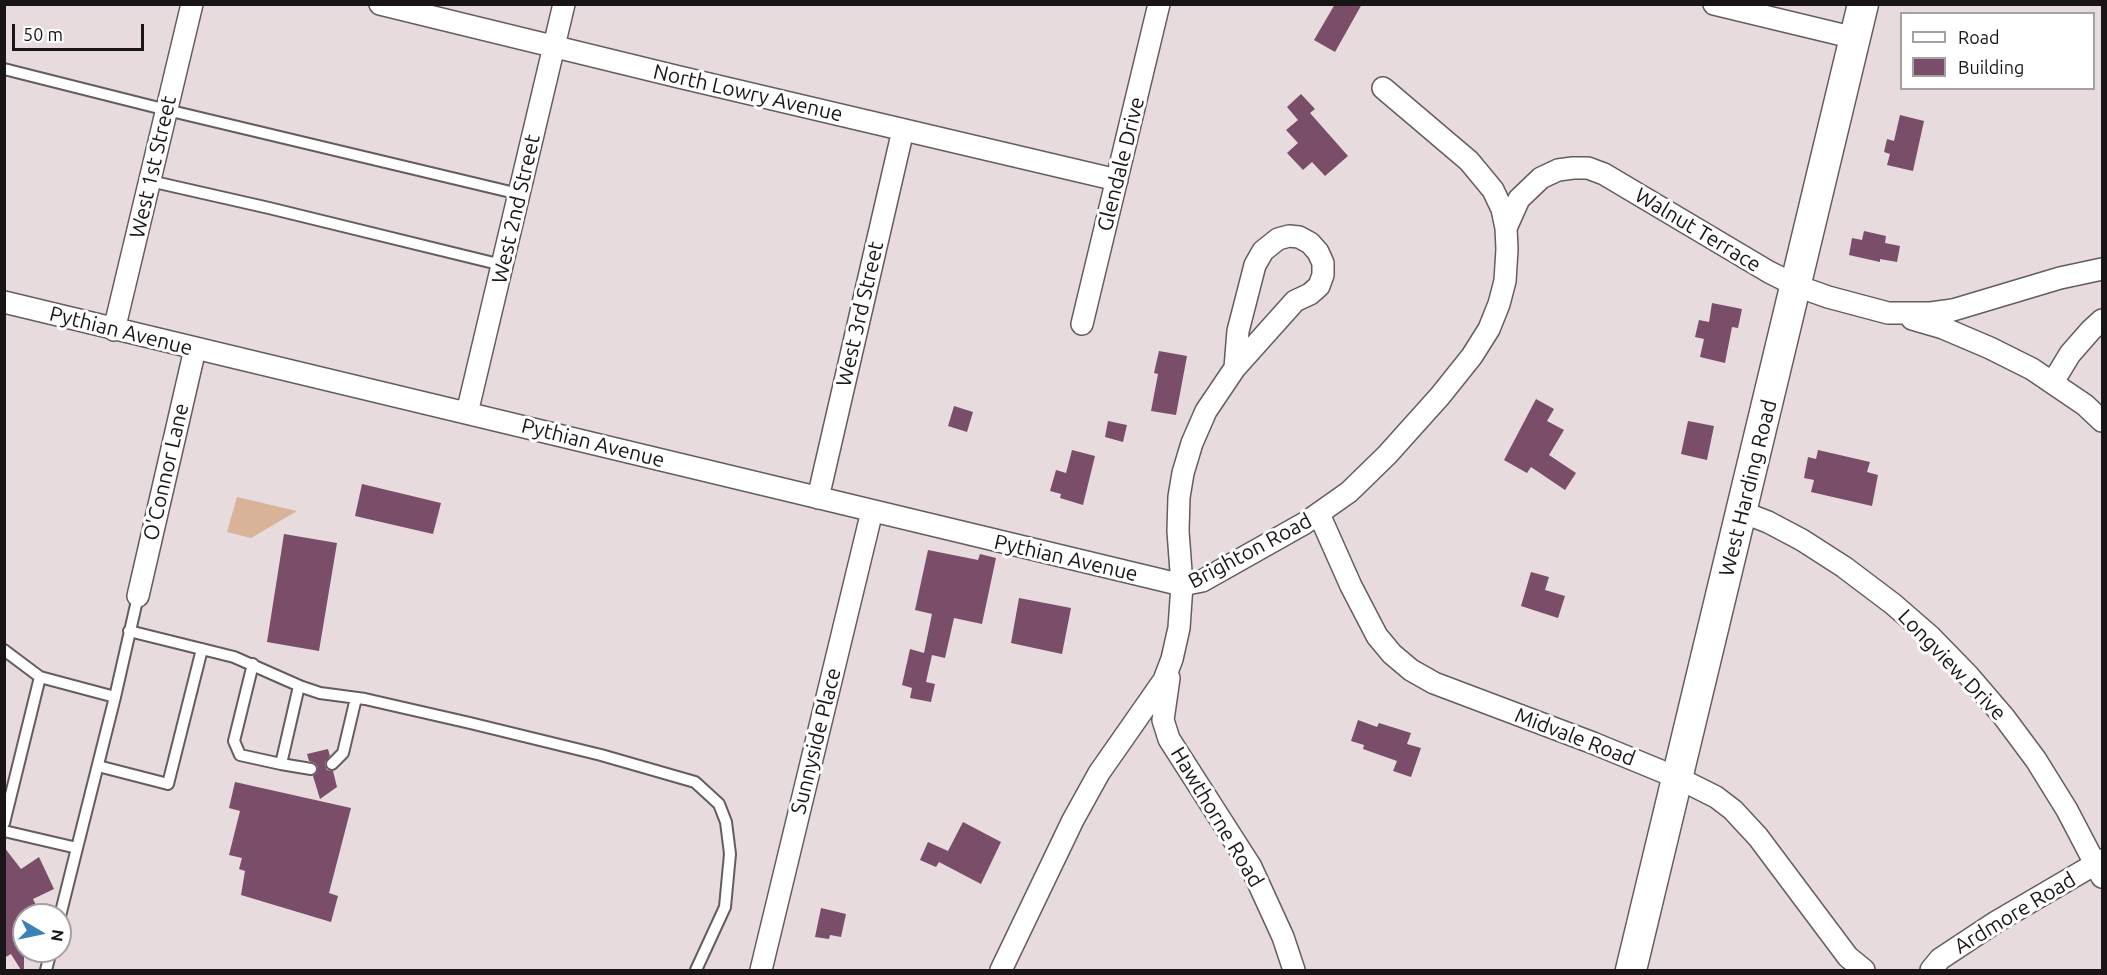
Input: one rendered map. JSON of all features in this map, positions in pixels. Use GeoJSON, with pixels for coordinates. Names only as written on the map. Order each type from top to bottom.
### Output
{"type":"FeatureCollection","features":[{"type":"Feature","properties":{"kind":"street","name":"West 1st Street"},"geometry":{"type":"LineString","coordinates":[[114,330],[192,4]]}},
{"type":"Feature","properties":{"kind":"street","name":"North Lowry Avenue"},"geometry":{"type":"LineString","coordinates":[[380,4],[1117,180]]}},
{"type":"Feature","properties":{"kind":"street","name":"West 2nd Street"},"geometry":{"type":"LineString","coordinates":[[467,413],[564,4]]}},
{"type":"Feature","properties":{"kind":"street","name":"Glendale Drive"},"geometry":{"type":"LineString","coordinates":[[1082,324],[1159,4]]}},
{"type":"Feature","properties":{"kind":"street"},"geometry":{"type":"LineString","coordinates":[[1714,4],[1855,38]]}},
{"type":"Feature","properties":{"kind":"street","name":"West Harding Road"},"geometry":{"type":"LineString","coordinates":[[1631,970],[1863,4]]}},
{"type":"Feature","properties":{"kind":"street"},"geometry":{"type":"LineString","coordinates":[[1383,88],[1469,161],[1486,179],[1502,209],[1506,228]]}},
{"type":"Feature","properties":{"kind":"street","name":"West 3rd Street"},"geometry":{"type":"LineString","coordinates":[[818,498],[903,130]]}},
{"type":"Feature","properties":{"kind":"street","name":"Walnut Terrace"},"geometry":{"type":"LineString","coordinates":[[1506,228],[1519,199],[1541,178],[1558,170],[1588,168],[1604,174],[1769,272],[1797,286],[1888,313],[1931,313],[1953,310],[2060,278],[2103,268]]}},
{"type":"Feature","properties":{"kind":"street","name":"Brighton Road"},"geometry":{"type":"LineString","coordinates":[[1000,970],[1073,820],[1099,773],[1164,680],[1173,659],[1179,628],[1182,585],[1202,581],[1319,514],[1349,492],[1387,455],[1440,396],[1472,356],[1489,329],[1505,280],[1506,228]]}},
{"type":"Feature","properties":{"kind":"street"},"geometry":{"type":"LineString","coordinates":[[1182,585],[1178,531],[1179,497],[1192,443],[1206,411],[1236,368],[1295,301],[1310,294],[1319,286],[1323,275],[1323,263],[1318,252],[1310,243],[1299,237],[1278,238],[1263,251],[1255,265],[1238,331],[1236,368]]}},
{"type":"Feature","properties":{"kind":"street","name":"Pythian Avenue"},"geometry":{"type":"LineString","coordinates":[[4,302],[1182,585]]}},
{"type":"Feature","properties":{"kind":"street"},"geometry":{"type":"LineString","coordinates":[[1888,313],[1942,328],[1990,348],[2053,382],[2103,421]]}},
{"type":"Feature","properties":{"kind":"street"},"geometry":{"type":"LineString","coordinates":[[2053,382],[2070,354],[2103,320]]}},
{"type":"Feature","properties":{"kind":"street","name":"O'Connor Lane"},"geometry":{"type":"LineString","coordinates":[[138,596],[195,349]]}},
{"type":"Feature","properties":{"kind":"street","name":"Sunnyside Place"},"geometry":{"type":"LineString","coordinates":[[761,970],[872,511]]}},
{"type":"Feature","properties":{"kind":"street","name":"Longview Drive"},"geometry":{"type":"LineString","coordinates":[[1742,512],[1768,522],[1802,540],[1844,567],[1893,604],[1931,637],[2004,717],[2036,760],[2100,867]]}},
{"type":"Feature","properties":{"kind":"street","name":"Midvale Road"},"geometry":{"type":"LineString","coordinates":[[1319,514],[1351,586],[1377,636],[1392,654],[1411,670],[1434,683],[1593,743],[1678,778],[1716,797],[1733,810],[1758,837],[1856,966]]}},
{"type":"Feature","properties":{"kind":"street","name":"Hawthorne Road"},"geometry":{"type":"LineString","coordinates":[[1173,659],[1163,720],[1169,739],[1251,867],[1283,937],[1294,970]]}},
{"type":"Feature","properties":{"kind":"street","name":"Ardmore Road"},"geometry":{"type":"LineString","coordinates":[[1936,965],[1996,922],[2100,867]]}},
{"type":"Feature","properties":{"kind":"street"},"geometry":{"type":"LineString","coordinates":[[1922,970],[1936,965]]}},
{"type":"Feature","properties":{"kind":"lane"},"geometry":{"type":"LineString","coordinates":[[4,69],[519,194]]}},
{"type":"Feature","properties":{"kind":"lane"},"geometry":{"type":"LineString","coordinates":[[150,181],[502,265]]}},
{"type":"Feature","properties":{"kind":"lane"},"geometry":{"type":"LineString","coordinates":[[63,903],[138,596]]}},
{"type":"Feature","properties":{"kind":"lane"},"geometry":{"type":"LineString","coordinates":[[129,632],[234,657],[320,693],[356,698],[470,723],[602,755],[695,782],[719,804],[726,822],[730,854],[725,907],[696,970]]}},
{"type":"Feature","properties":{"kind":"lane"},"geometry":{"type":"LineString","coordinates":[[98,766],[168,784],[202,649]]}},
{"type":"Feature","properties":{"kind":"lane"},"geometry":{"type":"LineString","coordinates":[[4,650],[40,677],[115,698]]}},
{"type":"Feature","properties":{"kind":"lane"},"geometry":{"type":"LineString","coordinates":[[253,664],[234,741],[240,755],[311,769]]}},
{"type":"Feature","properties":{"kind":"lane"},"geometry":{"type":"LineString","coordinates":[[4,823],[40,677]]}},
{"type":"Feature","properties":{"kind":"lane"},"geometry":{"type":"LineString","coordinates":[[281,764],[299,686]]}},
{"type":"Feature","properties":{"kind":"lane"},"geometry":{"type":"LineString","coordinates":[[332,764],[343,753],[356,698]]}},
{"type":"Feature","properties":{"kind":"lane"},"geometry":{"type":"LineString","coordinates":[[4,831],[77,848]]}},
{"type":"Feature","properties":{"kind":"shaded area"},"geometry":{"type":"Polygon","coordinates":[[[237,497],[297,511],[251,538],[227,532],[237,497]]]}},
{"type":"Feature","properties":{"kind":"building"},"geometry":{"type":"Polygon","coordinates":[[[1335,4],[1362,4],[1335,52],[1314,40],[1335,4]]]}},
{"type":"Feature","properties":{"kind":"building"},"geometry":{"type":"Polygon","coordinates":[[[1301,94],[1315,109],[1310,113],[1348,156],[1325,176],[1312,162],[1303,170],[1287,153],[1298,143],[1286,130],[1298,120],[1287,107],[1301,94]]]}},
{"type":"Feature","properties":{"kind":"building"},"geometry":{"type":"Polygon","coordinates":[[[1900,115],[1924,121],[1913,171],[1887,165],[1890,154],[1884,152],[1887,139],[1894,141],[1900,115]]]}},
{"type":"Feature","properties":{"kind":"building"},"geometry":{"type":"Polygon","coordinates":[[[1864,231],[1886,236],[1885,243],[1900,246],[1897,262],[1880,259],[1880,262],[1849,255],[1852,238],[1862,240],[1864,231]]]}},
{"type":"Feature","properties":{"kind":"building"},"geometry":{"type":"Polygon","coordinates":[[[1712,303],[1742,309],[1738,328],[1732,327],[1725,363],[1700,357],[1704,339],[1695,337],[1699,320],[1709,322],[1712,303]]]}},
{"type":"Feature","properties":{"kind":"building"},"geometry":{"type":"Polygon","coordinates":[[[1159,351],[1187,356],[1176,415],[1151,411],[1158,374],[1154,373],[1159,351]]]}},
{"type":"Feature","properties":{"kind":"building"},"geometry":{"type":"Polygon","coordinates":[[[1536,399],[1554,409],[1547,421],[1564,430],[1549,455],[1576,473],[1565,490],[1531,467],[1527,473],[1504,460],[1536,399]]]}},
{"type":"Feature","properties":{"kind":"building"},"geometry":{"type":"Polygon","coordinates":[[[954,406],[973,412],[967,432],[948,426],[954,406]]]}},
{"type":"Feature","properties":{"kind":"building"},"geometry":{"type":"Polygon","coordinates":[[[1108,421],[1127,425],[1123,442],[1105,437],[1108,421]]]}},
{"type":"Feature","properties":{"kind":"building"},"geometry":{"type":"Polygon","coordinates":[[[1688,421],[1714,426],[1707,460],[1681,454],[1688,421]]]}},
{"type":"Feature","properties":{"kind":"building"},"geometry":{"type":"Polygon","coordinates":[[[1072,450],[1095,456],[1083,505],[1060,498],[1061,494],[1050,491],[1056,470],[1066,473],[1072,450]]]}},
{"type":"Feature","properties":{"kind":"building"},"geometry":{"type":"Polygon","coordinates":[[[1818,450],[1870,462],[1867,472],[1878,475],[1872,506],[1811,492],[1814,480],[1804,478],[1808,457],[1816,459],[1818,450]]]}},
{"type":"Feature","properties":{"kind":"building"},"geometry":{"type":"Polygon","coordinates":[[[362,484],[441,503],[433,534],[355,516],[362,484]]]}},
{"type":"Feature","properties":{"kind":"building"},"geometry":{"type":"Polygon","coordinates":[[[284,534],[337,543],[319,651],[267,642],[284,534]]]}},
{"type":"Feature","properties":{"kind":"building"},"geometry":{"type":"Polygon","coordinates":[[[928,550],[978,560],[980,554],[996,558],[982,624],[954,618],[945,658],[932,655],[926,682],[935,684],[931,702],[910,698],[912,688],[902,685],[910,649],[924,653],[932,614],[915,610],[928,550]]]}},
{"type":"Feature","properties":{"kind":"building"},"geometry":{"type":"Polygon","coordinates":[[[1531,572],[1549,577],[1545,590],[1565,596],[1558,618],[1521,606],[1531,572]]]}},
{"type":"Feature","properties":{"kind":"building"},"geometry":{"type":"Polygon","coordinates":[[[1019,598],[1071,608],[1062,654],[1011,643],[1019,598]]]}},
{"type":"Feature","properties":{"kind":"building"},"geometry":{"type":"Polygon","coordinates":[[[1358,720],[1377,727],[1379,723],[1411,733],[1407,744],[1421,748],[1411,777],[1393,771],[1397,761],[1363,749],[1364,745],[1351,741],[1358,720]]]}},
{"type":"Feature","properties":{"kind":"building"},"geometry":{"type":"Polygon","coordinates":[[[328,749],[330,756],[325,765],[327,770],[333,771],[337,787],[320,799],[313,776],[317,773],[318,767],[309,761],[307,754],[328,749]]]}},
{"type":"Feature","properties":{"kind":"building"},"geometry":{"type":"Polygon","coordinates":[[[235,782],[351,808],[329,893],[338,896],[331,922],[241,895],[245,871],[239,869],[242,858],[229,855],[240,811],[229,808],[235,782]]]}},
{"type":"Feature","properties":{"kind":"building"},"geometry":{"type":"Polygon","coordinates":[[[963,822],[1001,842],[981,884],[939,862],[936,867],[920,860],[928,842],[948,851],[963,822]]]}},
{"type":"Feature","properties":{"kind":"building"},"geometry":{"type":"Polygon","coordinates":[[[4,847],[21,869],[39,857],[54,889],[33,899],[35,903],[12,903],[12,956],[11,954],[4,958],[4,847]]]}},
{"type":"Feature","properties":{"kind":"building"},"geometry":{"type":"Polygon","coordinates":[[[821,908],[846,914],[841,937],[830,935],[829,939],[815,937],[821,908]]]}},
{"type":"Feature","properties":{"kind":"building"},"geometry":{"type":"Polygon","coordinates":[[[17,963],[24,963],[24,970],[21,970],[17,963]]]}}]}
